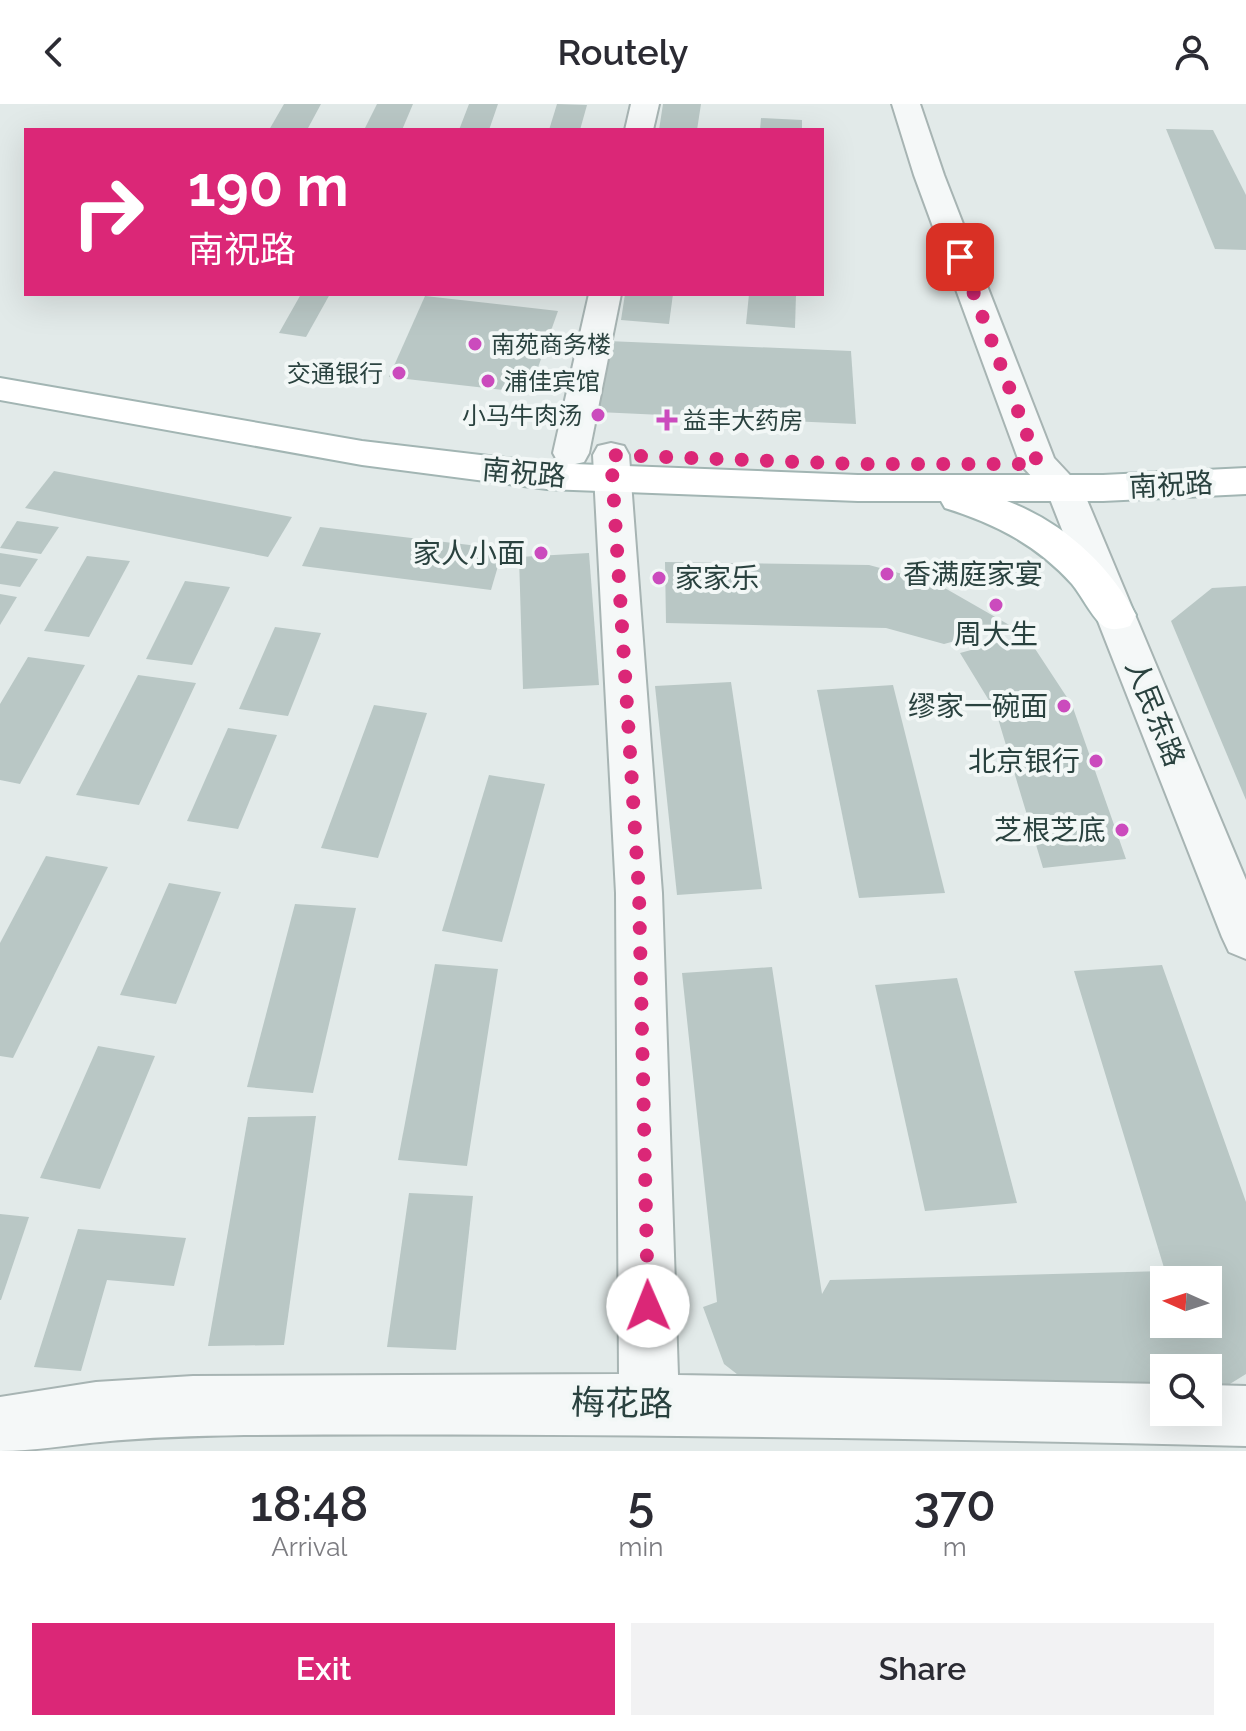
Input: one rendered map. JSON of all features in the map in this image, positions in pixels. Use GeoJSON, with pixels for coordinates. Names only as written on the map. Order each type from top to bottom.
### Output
{"type":"FeatureCollection","features":[{"type":"Feature","properties":{"kind":"main road","name":"南祝路"},"geometry":{"type":"LineString","coordinates":[[0,367],[374,430],[571,453],[612,468],[909,489],[1056,472],[1246,456]]}},
{"type":"Feature","properties":{"kind":"main road","name":"南祝路"},"geometry":{"type":"LineString","coordinates":[[0,389],[362,453],[469,468],[855,464],[1246,481]]}},
{"type":"Feature","properties":{"kind":"main road"},"geometry":{"type":"LineString","coordinates":[[909,489],[976,503],[1017,521],[1058,545],[1095,581],[1116,615]]}},
{"type":"Feature","properties":{"kind":"street"},"geometry":{"type":"LineString","coordinates":[[639,128],[645,104]]}},
{"type":"Feature","properties":{"kind":"street","name":"人民东路"},"geometry":{"type":"LineString","coordinates":[[906,104],[929,175],[1116,615],[1246,937]]}},
{"type":"Feature","properties":{"kind":"street","name":"人民东路"},"geometry":{"type":"LineString","coordinates":[[928,104],[1056,472]]}},
{"type":"Feature","properties":{"kind":"street"},"geometry":{"type":"LineString","coordinates":[[571,453],[605,296]]}},
{"type":"Feature","properties":{"kind":"street"},"geometry":{"type":"LineString","coordinates":[[612,468],[639,893],[649,1403]]}},
{"type":"Feature","properties":{"kind":"street","name":"梅花路"},"geometry":{"type":"LineString","coordinates":[[0,1427],[65,1414],[155,1408],[580,1401],[1246,1416]]}},
{"type":"Feature","properties":{"kind":"building"},"geometry":{"type":"Polygon","coordinates":[[[284,104],[321,104],[308,128],[270,128],[284,104]]]}},
{"type":"Feature","properties":{"kind":"building"},"geometry":{"type":"Polygon","coordinates":[[[377,104],[413,104],[403,128],[365,128],[377,104]]]}},
{"type":"Feature","properties":{"kind":"building"},"geometry":{"type":"Polygon","coordinates":[[[469,104],[498,104],[490,128],[460,128],[469,104]]]}},
{"type":"Feature","properties":{"kind":"building"},"geometry":{"type":"Polygon","coordinates":[[[557,104],[587,105],[581,128],[550,128],[557,104]]]}},
{"type":"Feature","properties":{"kind":"building"},"geometry":{"type":"Polygon","coordinates":[[[663,104],[701,104],[697,128],[659,128],[663,104]]]}},
{"type":"Feature","properties":{"kind":"building"},"geometry":{"type":"Polygon","coordinates":[[[761,118],[802,120],[802,128],[760,128],[761,118]]]}},
{"type":"Feature","properties":{"kind":"building"},"geometry":{"type":"Polygon","coordinates":[[[1166,129],[1213,130],[1246,195],[1246,250],[1215,249],[1166,129]]]}},
{"type":"Feature","properties":{"kind":"building"},"geometry":{"type":"Polygon","coordinates":[[[300,296],[329,296],[306,337],[279,333],[300,296]]]}},
{"type":"Feature","properties":{"kind":"building","name":"南苑商务楼"},"geometry":{"type":"Polygon","coordinates":[[[425,296],[558,311],[529,393],[389,377],[425,296]]]}},
{"type":"Feature","properties":{"kind":"building"},"geometry":{"type":"Polygon","coordinates":[[[625,296],[673,296],[669,324],[621,320],[625,296]]]}},
{"type":"Feature","properties":{"kind":"building"},"geometry":{"type":"Polygon","coordinates":[[[749,296],[796,296],[795,328],[746,324],[749,296]]]}},
{"type":"Feature","properties":{"kind":"building"},"geometry":{"type":"Polygon","coordinates":[[[607,341],[851,351],[856,424],[598,412],[607,341]]]}},
{"type":"Feature","properties":{"kind":"building"},"geometry":{"type":"Polygon","coordinates":[[[54,471],[292,517],[268,557],[25,508],[54,471]]]}},
{"type":"Feature","properties":{"kind":"building"},"geometry":{"type":"Polygon","coordinates":[[[17,521],[59,527],[41,554],[0,548],[17,521]]]}},
{"type":"Feature","properties":{"kind":"building"},"geometry":{"type":"Polygon","coordinates":[[[320,527],[503,549],[491,590],[302,566],[320,527]]]}},
{"type":"Feature","properties":{"kind":"building"},"geometry":{"type":"Polygon","coordinates":[[[0,553],[38,559],[20,587],[0,584],[0,553]]]}},
{"type":"Feature","properties":{"kind":"building"},"geometry":{"type":"Polygon","coordinates":[[[589,553],[599,685],[523,689],[519,557],[589,553]]]}},
{"type":"Feature","properties":{"kind":"building"},"geometry":{"type":"Polygon","coordinates":[[[87,556],[130,561],[89,637],[44,631],[87,556]]]}},
{"type":"Feature","properties":{"kind":"building"},"geometry":{"type":"Polygon","coordinates":[[[665,562],[869,565],[936,583],[1011,626],[944,644],[886,628],[666,623],[665,562]]]}},
{"type":"Feature","properties":{"kind":"building"},"geometry":{"type":"Polygon","coordinates":[[[185,581],[230,587],[192,665],[146,659],[185,581]]]}},
{"type":"Feature","properties":{"kind":"building"},"geometry":{"type":"Polygon","coordinates":[[[1246,586],[1246,800],[1171,621],[1212,588],[1246,586]]]}},
{"type":"Feature","properties":{"kind":"building"},"geometry":{"type":"Polygon","coordinates":[[[0,594],[17,597],[0,625],[0,594]]]}},
{"type":"Feature","properties":{"kind":"building"},"geometry":{"type":"Polygon","coordinates":[[[275,627],[321,633],[288,716],[239,709],[275,627]]]}},
{"type":"Feature","properties":{"kind":"building"},"geometry":{"type":"Polygon","coordinates":[[[1026,635],[1072,705],[1126,859],[1043,868],[996,712],[960,653],[1026,635]]]}},
{"type":"Feature","properties":{"kind":"building"},"geometry":{"type":"Polygon","coordinates":[[[28,657],[85,665],[20,784],[0,780],[0,704],[28,657]]]}},
{"type":"Feature","properties":{"kind":"building"},"geometry":{"type":"Polygon","coordinates":[[[138,675],[196,683],[139,805],[76,795],[138,675]]]}},
{"type":"Feature","properties":{"kind":"building"},"geometry":{"type":"Polygon","coordinates":[[[731,682],[762,889],[677,895],[655,686],[731,682]]]}},
{"type":"Feature","properties":{"kind":"building"},"geometry":{"type":"Polygon","coordinates":[[[893,685],[945,893],[859,898],[817,690],[893,685]]]}},
{"type":"Feature","properties":{"kind":"building"},"geometry":{"type":"Polygon","coordinates":[[[374,705],[427,713],[378,858],[321,848],[374,705]]]}},
{"type":"Feature","properties":{"kind":"building"},"geometry":{"type":"Polygon","coordinates":[[[228,728],[277,735],[238,829],[187,821],[228,728]]]}},
{"type":"Feature","properties":{"kind":"building"},"geometry":{"type":"Polygon","coordinates":[[[489,775],[545,784],[502,942],[442,931],[489,775]]]}},
{"type":"Feature","properties":{"kind":"building"},"geometry":{"type":"Polygon","coordinates":[[[46,856],[108,867],[13,1058],[0,1056],[0,943],[46,856]]]}},
{"type":"Feature","properties":{"kind":"building"},"geometry":{"type":"Polygon","coordinates":[[[169,883],[221,892],[176,1004],[120,995],[169,883]]]}},
{"type":"Feature","properties":{"kind":"building"},"geometry":{"type":"Polygon","coordinates":[[[295,904],[356,908],[313,1093],[247,1087],[295,904]]]}},
{"type":"Feature","properties":{"kind":"building"},"geometry":{"type":"Polygon","coordinates":[[[435,964],[498,969],[467,1166],[398,1160],[435,964]]]}},
{"type":"Feature","properties":{"kind":"building"},"geometry":{"type":"Polygon","coordinates":[[[1162,965],[1246,1202],[1246,1374],[1222,1387],[1222,1354],[1150,1354],[1150,1387],[751,1385],[724,1364],[703,1307],[717,1302],[682,973],[772,967],[822,1294],[830,1280],[1150,1271],[1150,1338],[1222,1338],[1222,1266],[1163,1266],[1074,971],[1162,965]]]}},
{"type":"Feature","properties":{"kind":"building"},"geometry":{"type":"Polygon","coordinates":[[[957,978],[1017,1203],[925,1211],[875,985],[957,978]]]}},
{"type":"Feature","properties":{"kind":"building"},"geometry":{"type":"Polygon","coordinates":[[[98,1046],[155,1056],[100,1189],[40,1178],[98,1046]]]}},
{"type":"Feature","properties":{"kind":"building"},"geometry":{"type":"Polygon","coordinates":[[[316,1116],[284,1345],[208,1346],[248,1117],[316,1116]]]}},
{"type":"Feature","properties":{"kind":"building"},"geometry":{"type":"Polygon","coordinates":[[[409,1193],[473,1196],[456,1350],[387,1347],[409,1193]]]}},
{"type":"Feature","properties":{"kind":"building"},"geometry":{"type":"Polygon","coordinates":[[[0,1214],[29,1217],[1,1300],[0,1300],[0,1214]]]}},
{"type":"Feature","properties":{"kind":"building"},"geometry":{"type":"Polygon","coordinates":[[[78,1229],[186,1238],[174,1286],[107,1280],[81,1371],[34,1367],[78,1229]]]}},
{"type":"Feature","properties":{"kind":"place","name":"南苑商务楼"},"geometry":{"type":"Point","coordinates":[475,344]}},
{"type":"Feature","properties":{"kind":"place","name":"交通银行"},"geometry":{"type":"Point","coordinates":[399,373]}},
{"type":"Feature","properties":{"kind":"place","name":"浦佳宾馆"},"geometry":{"type":"Point","coordinates":[488,381]}},
{"type":"Feature","properties":{"kind":"place","name":"小马牛肉汤"},"geometry":{"type":"Point","coordinates":[598,415]}},
{"type":"Feature","properties":{"kind":"place","name":"益丰大药房"},"geometry":{"type":"Point","coordinates":[667,420]}},
{"type":"Feature","properties":{"kind":"place","name":"家人小面"},"geometry":{"type":"Point","coordinates":[541,553]}},
{"type":"Feature","properties":{"kind":"place","name":"香满庭家宴"},"geometry":{"type":"Point","coordinates":[887,574]}},
{"type":"Feature","properties":{"kind":"place","name":"家家乐"},"geometry":{"type":"Point","coordinates":[659,578]}},
{"type":"Feature","properties":{"kind":"place","name":"周大生"},"geometry":{"type":"Point","coordinates":[996,605]}},
{"type":"Feature","properties":{"kind":"place","name":"缪家一碗面"},"geometry":{"type":"Point","coordinates":[1064,706]}},
{"type":"Feature","properties":{"kind":"place","name":"北京银行"},"geometry":{"type":"Point","coordinates":[1096,761]}},
{"type":"Feature","properties":{"kind":"place","name":"芝根芝底"},"geometry":{"type":"Point","coordinates":[1122,830]}},
{"type":"Feature","properties":{"kind":"route"},"geometry":{"type":"LineString","coordinates":[[648,1306],[639,893],[611,455],[855,464],[1038,464],[960,257]]}}]}
